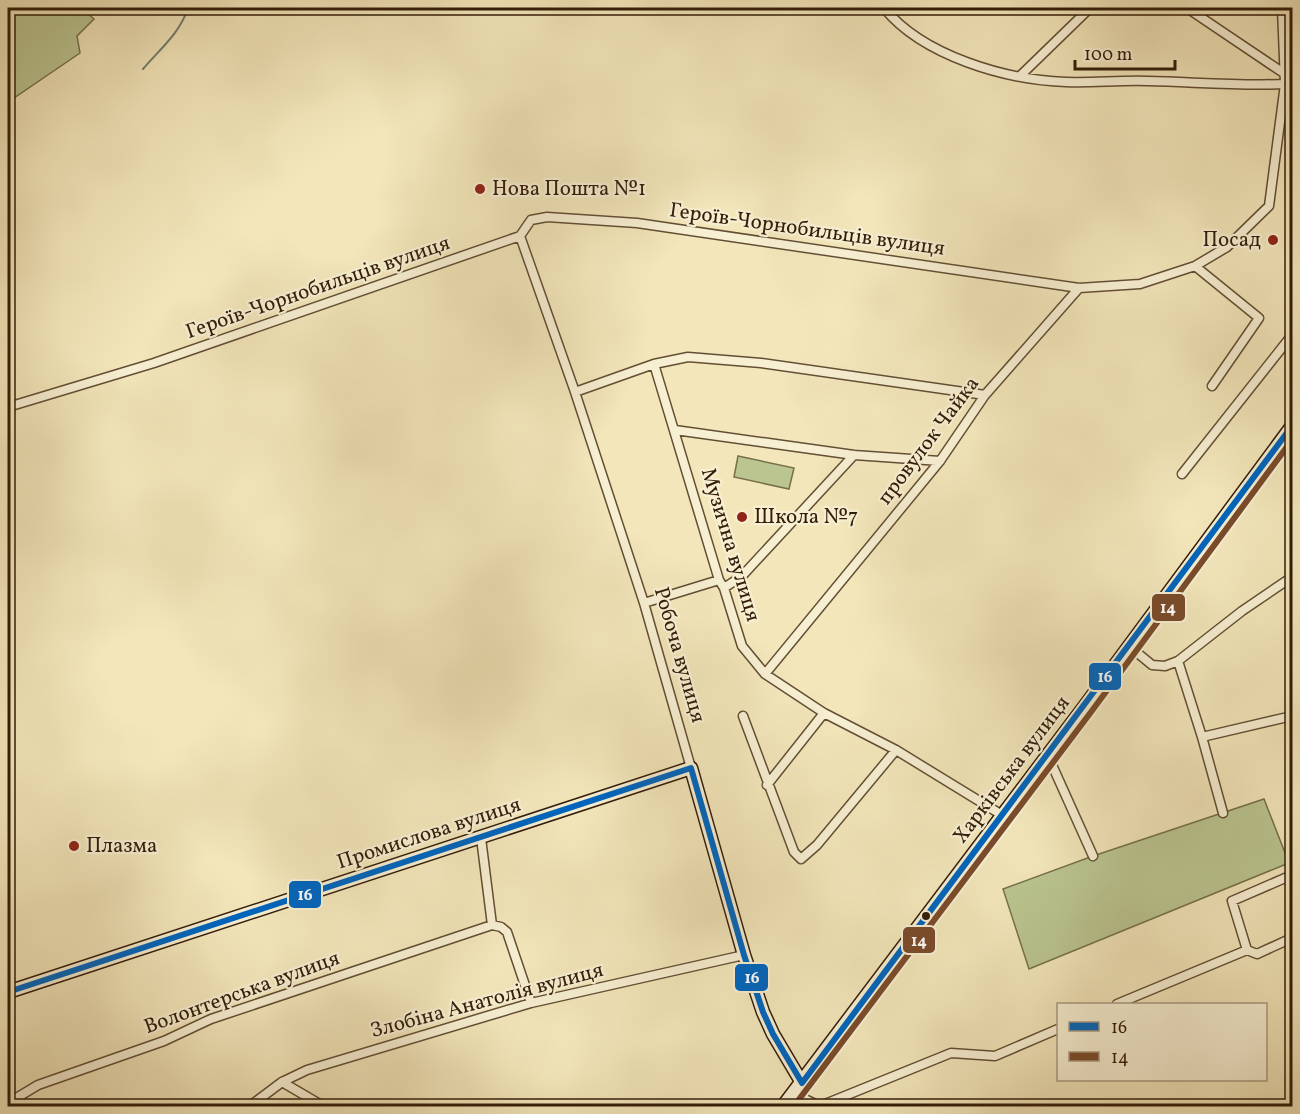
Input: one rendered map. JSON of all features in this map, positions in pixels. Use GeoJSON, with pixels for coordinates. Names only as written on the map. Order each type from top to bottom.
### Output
{"type":"FeatureCollection","features":[{"type":"Feature","properties":{"kind":"street"},"geometry":{"type":"LineString","coordinates":[[884,8],[894,19],[935,48],[964,62],[1020,76],[1063,82],[1285,84]]}},
{"type":"Feature","properties":{"kind":"street"},"geometry":{"type":"LineString","coordinates":[[1020,76],[1090,8]]}},
{"type":"Feature","properties":{"kind":"street"},"geometry":{"type":"LineString","coordinates":[[1187,8],[1285,74]]}},
{"type":"Feature","properties":{"kind":"street","name":"Героїв-Чорнобильців вулиця"},"geometry":{"type":"LineString","coordinates":[[8,407],[154,363],[520,236],[531,220],[548,217],[636,223],[1079,288],[1140,284],[1195,267],[1227,247],[1269,206],[1285,84],[1282,8]]}},
{"type":"Feature","properties":{"kind":"street","name":"Робоча вулиця"},"geometry":{"type":"LineString","coordinates":[[520,236],[575,392],[644,603],[744,955],[763,1012],[800,1092]]}},
{"type":"Feature","properties":{"kind":"street"},"geometry":{"type":"LineString","coordinates":[[1195,267],[1259,318],[1212,386]]}},
{"type":"Feature","properties":{"kind":"street","name":"провулок Чайка"},"geometry":{"type":"LineString","coordinates":[[765,675],[940,461],[985,395],[1079,288]]}},
{"type":"Feature","properties":{"kind":"street"},"geometry":{"type":"LineString","coordinates":[[1182,474],[1293,336]]}},
{"type":"Feature","properties":{"kind":"street"},"geometry":{"type":"LineString","coordinates":[[575,392],[654,364],[687,357],[985,395]]}},
{"type":"Feature","properties":{"kind":"street","name":"Музична вулиця"},"geometry":{"type":"LineString","coordinates":[[654,364],[719,580],[724,588],[742,646],[765,675],[824,713],[896,750],[1002,815]]}},
{"type":"Feature","properties":{"kind":"street","name":"Харківська вулиця"},"geometry":{"type":"LineString","coordinates":[[783,1107],[800,1092],[1002,815],[1293,426]]}},
{"type":"Feature","properties":{"kind":"street"},"geometry":{"type":"LineString","coordinates":[[675,430],[854,455],[940,461]]}},
{"type":"Feature","properties":{"kind":"street"},"geometry":{"type":"LineString","coordinates":[[724,588],[742,576],[854,455]]}},
{"type":"Feature","properties":{"kind":"street"},"geometry":{"type":"LineString","coordinates":[[1129,646],[1152,665],[1165,666],[1178,661],[1242,611],[1293,577]]}},
{"type":"Feature","properties":{"kind":"street"},"geometry":{"type":"LineString","coordinates":[[644,603],[719,580]]}},
{"type":"Feature","properties":{"kind":"street"},"geometry":{"type":"LineString","coordinates":[[1178,661],[1223,813]]}},
{"type":"Feature","properties":{"kind":"street"},"geometry":{"type":"LineString","coordinates":[[767,785],[824,713]]}},
{"type":"Feature","properties":{"kind":"street"},"geometry":{"type":"LineString","coordinates":[[1202,737],[1293,716]]}},
{"type":"Feature","properties":{"kind":"street"},"geometry":{"type":"LineString","coordinates":[[743,717],[794,852],[801,859],[817,845],[896,750]]}},
{"type":"Feature","properties":{"kind":"street"},"geometry":{"type":"LineString","coordinates":[[1048,756],[1093,856]]}},
{"type":"Feature","properties":{"kind":"street","name":"Промислова вулиця"},"geometry":{"type":"LineString","coordinates":[[8,992],[691,768]]}},
{"type":"Feature","properties":{"kind":"street"},"geometry":{"type":"LineString","coordinates":[[481,838],[492,925],[501,927],[507,932],[531,1003]]}},
{"type":"Feature","properties":{"kind":"street"},"geometry":{"type":"LineString","coordinates":[[1247,950],[1232,901],[1293,875]]}},
{"type":"Feature","properties":{"kind":"street","name":"Волонтерська вулиця"},"geometry":{"type":"LineString","coordinates":[[8,1102],[38,1085],[164,1041],[211,1019],[492,925]]}},
{"type":"Feature","properties":{"kind":"street"},"geometry":{"type":"LineString","coordinates":[[1122,1003],[1247,950],[1257,954],[1293,938]]}},
{"type":"Feature","properties":{"kind":"street","name":"Злобіна Анатолія вулиця"},"geometry":{"type":"LineString","coordinates":[[250,1107],[282,1082],[307,1070],[531,1003],[744,955]]}},
{"type":"Feature","properties":{"kind":"street"},"geometry":{"type":"LineString","coordinates":[[800,1092],[819,1107],[951,1053],[995,1056],[1057,1030]]}},
{"type":"Feature","properties":{"kind":"street"},"geometry":{"type":"LineString","coordinates":[[282,1082],[323,1107]]}},
{"type":"Feature","properties":{"kind":"street"},"geometry":{"type":"LineString","coordinates":[[798,1107],[800,1092]]}},
{"type":"Feature","properties":{"kind":"green space"},"geometry":{"type":"Polygon","coordinates":[[[8,8],[73,8],[85,11],[94,19],[77,36],[80,53],[8,102],[8,8]]]}},
{"type":"Feature","properties":{"kind":"green space"},"geometry":{"type":"Polygon","coordinates":[[[738,456],[794,468],[789,489],[734,477],[738,456]]]}},
{"type":"Feature","properties":{"kind":"green space"},"geometry":{"type":"Polygon","coordinates":[[[1264,799],[1289,863],[1029,969],[1003,889],[1093,856],[1264,799]]]}},
{"type":"Feature","properties":{"kind":"waterway"},"geometry":{"type":"LineString","coordinates":[[143,69],[175,33],[188,8]]}},
{"type":"Feature","properties":{"kind":"transit line","name":"16"},"geometry":{"type":"LineString","coordinates":[[8,992],[691,768],[744,955],[763,1012],[773,1034],[802,1083],[1292,426]]}},
{"type":"Feature","properties":{"kind":"transit line","name":"14"},"geometry":{"type":"LineString","coordinates":[[794,1106],[1091,712],[1292,440]]}},
{"type":"Feature","properties":{"kind":"place","name":"Нова Пошта №1"},"geometry":{"type":"Point","coordinates":[480,189]}},
{"type":"Feature","properties":{"kind":"place","name":"Посад"},"geometry":{"type":"Point","coordinates":[1273,240]}},
{"type":"Feature","properties":{"kind":"place","name":"Школа №7"},"geometry":{"type":"Point","coordinates":[742,517]}},
{"type":"Feature","properties":{"kind":"place","name":"Плазма"},"geometry":{"type":"Point","coordinates":[74,846]}}]}
